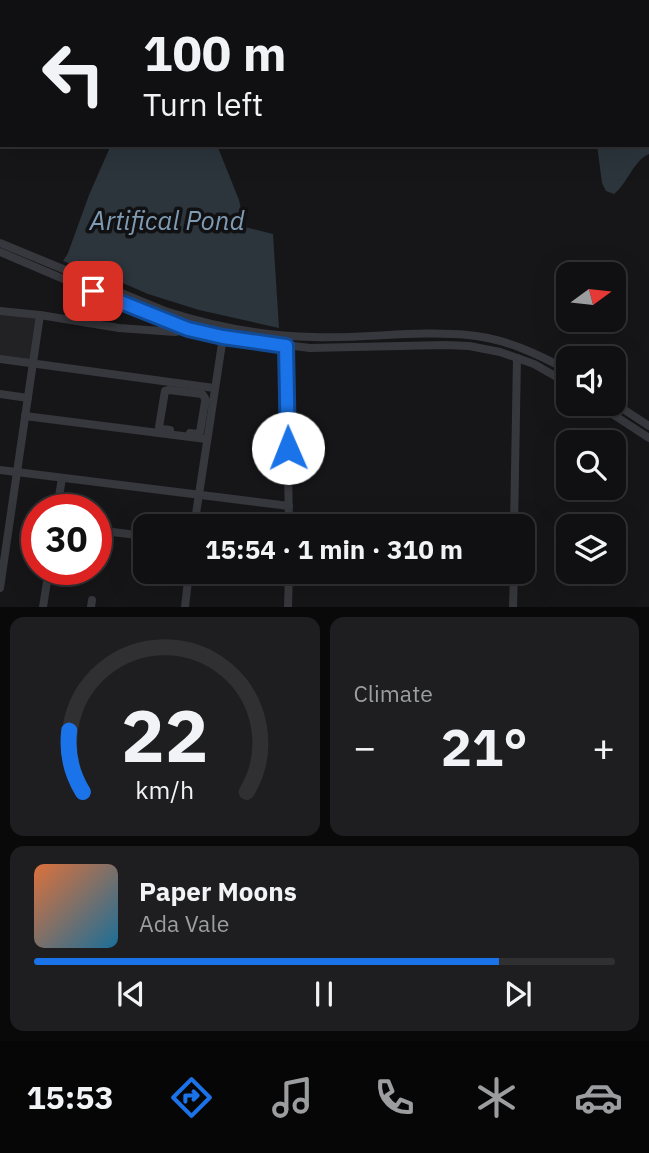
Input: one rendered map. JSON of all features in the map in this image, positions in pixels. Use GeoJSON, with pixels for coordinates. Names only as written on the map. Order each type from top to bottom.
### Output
{"type":"FeatureCollection","features":[{"type":"Feature","properties":{"kind":"street"},"geometry":{"type":"LineString","coordinates":[[0,243],[139,300],[191,319],[225,327],[311,337],[471,335],[538,354],[556,364]]}},
{"type":"Feature","properties":{"kind":"street"},"geometry":{"type":"LineString","coordinates":[[0,252],[134,309],[188,329],[223,337],[310,348],[470,346],[534,364],[556,377]]}},
{"type":"Feature","properties":{"kind":"street"},"geometry":{"type":"LineString","coordinates":[[0,311],[119,328],[175,332],[188,329]]}},
{"type":"Feature","properties":{"kind":"street"},"geometry":{"type":"LineString","coordinates":[[0,588],[40,315]]}},
{"type":"Feature","properties":{"kind":"street"},"geometry":{"type":"LineString","coordinates":[[188,329],[191,319]]}},
{"type":"Feature","properties":{"kind":"street"},"geometry":{"type":"LineString","coordinates":[[196,514],[206,439],[205,424],[223,337]]}},
{"type":"Feature","properties":{"kind":"street"},"geometry":{"type":"LineString","coordinates":[[493,351],[494,340]]}},
{"type":"Feature","properties":{"kind":"street"},"geometry":{"type":"LineString","coordinates":[[286,346],[289,514]]}},
{"type":"Feature","properties":{"kind":"street"},"geometry":{"type":"LineString","coordinates":[[514,514],[517,358]]}},
{"type":"Feature","properties":{"kind":"street"},"geometry":{"type":"LineString","coordinates":[[0,359],[214,388]]}},
{"type":"Feature","properties":{"kind":"street"},"geometry":{"type":"LineString","coordinates":[[205,424],[197,434],[159,427],[165,391],[202,394],[209,403]]}},
{"type":"Feature","properties":{"kind":"street"},"geometry":{"type":"LineString","coordinates":[[0,394],[28,398]]}},
{"type":"Feature","properties":{"kind":"street"},"geometry":{"type":"LineString","coordinates":[[626,411],[649,426]]}},
{"type":"Feature","properties":{"kind":"street"},"geometry":{"type":"LineString","coordinates":[[25,416],[206,439]]}},
{"type":"Feature","properties":{"kind":"street"},"geometry":{"type":"LineString","coordinates":[[615,416],[649,438]]}},
{"type":"Feature","properties":{"kind":"street"},"geometry":{"type":"LineString","coordinates":[[0,470],[289,506]]}},
{"type":"Feature","properties":{"kind":"street"},"geometry":{"type":"LineString","coordinates":[[59,494],[62,478]]}},
{"type":"Feature","properties":{"kind":"street"},"geometry":{"type":"LineString","coordinates":[[112,532],[133,535]]}},
{"type":"Feature","properties":{"kind":"street"},"geometry":{"type":"LineString","coordinates":[[185,607],[188,584]]}},
{"type":"Feature","properties":{"kind":"street"},"geometry":{"type":"LineString","coordinates":[[288,607],[289,584]]}},
{"type":"Feature","properties":{"kind":"street"},"geometry":{"type":"LineString","coordinates":[[513,607],[514,584]]}},
{"type":"Feature","properties":{"kind":"street"},"geometry":{"type":"LineString","coordinates":[[43,607],[46,585]]}},
{"type":"Feature","properties":{"kind":"shaded area"},"geometry":{"type":"Polygon","coordinates":[[[0,311],[40,315],[34,364],[0,359],[0,311]]]}},
{"type":"Feature","properties":{"kind":"water","name":"Artifical Pond"},"geometry":{"type":"Polygon","coordinates":[[[110,147],[218,147],[239,200],[245,227],[273,234],[279,328],[199,310],[148,294],[63,261],[110,147]]]}},
{"type":"Feature","properties":{"kind":"water"},"geometry":{"type":"Polygon","coordinates":[[[597,147],[649,147],[649,154],[643,157],[614,194],[606,191],[602,183],[597,147]]]}},
{"type":"Feature","properties":{"kind":"route"},"geometry":{"type":"LineString","coordinates":[[93,291],[188,329],[286,346],[288,448]]}}]}
